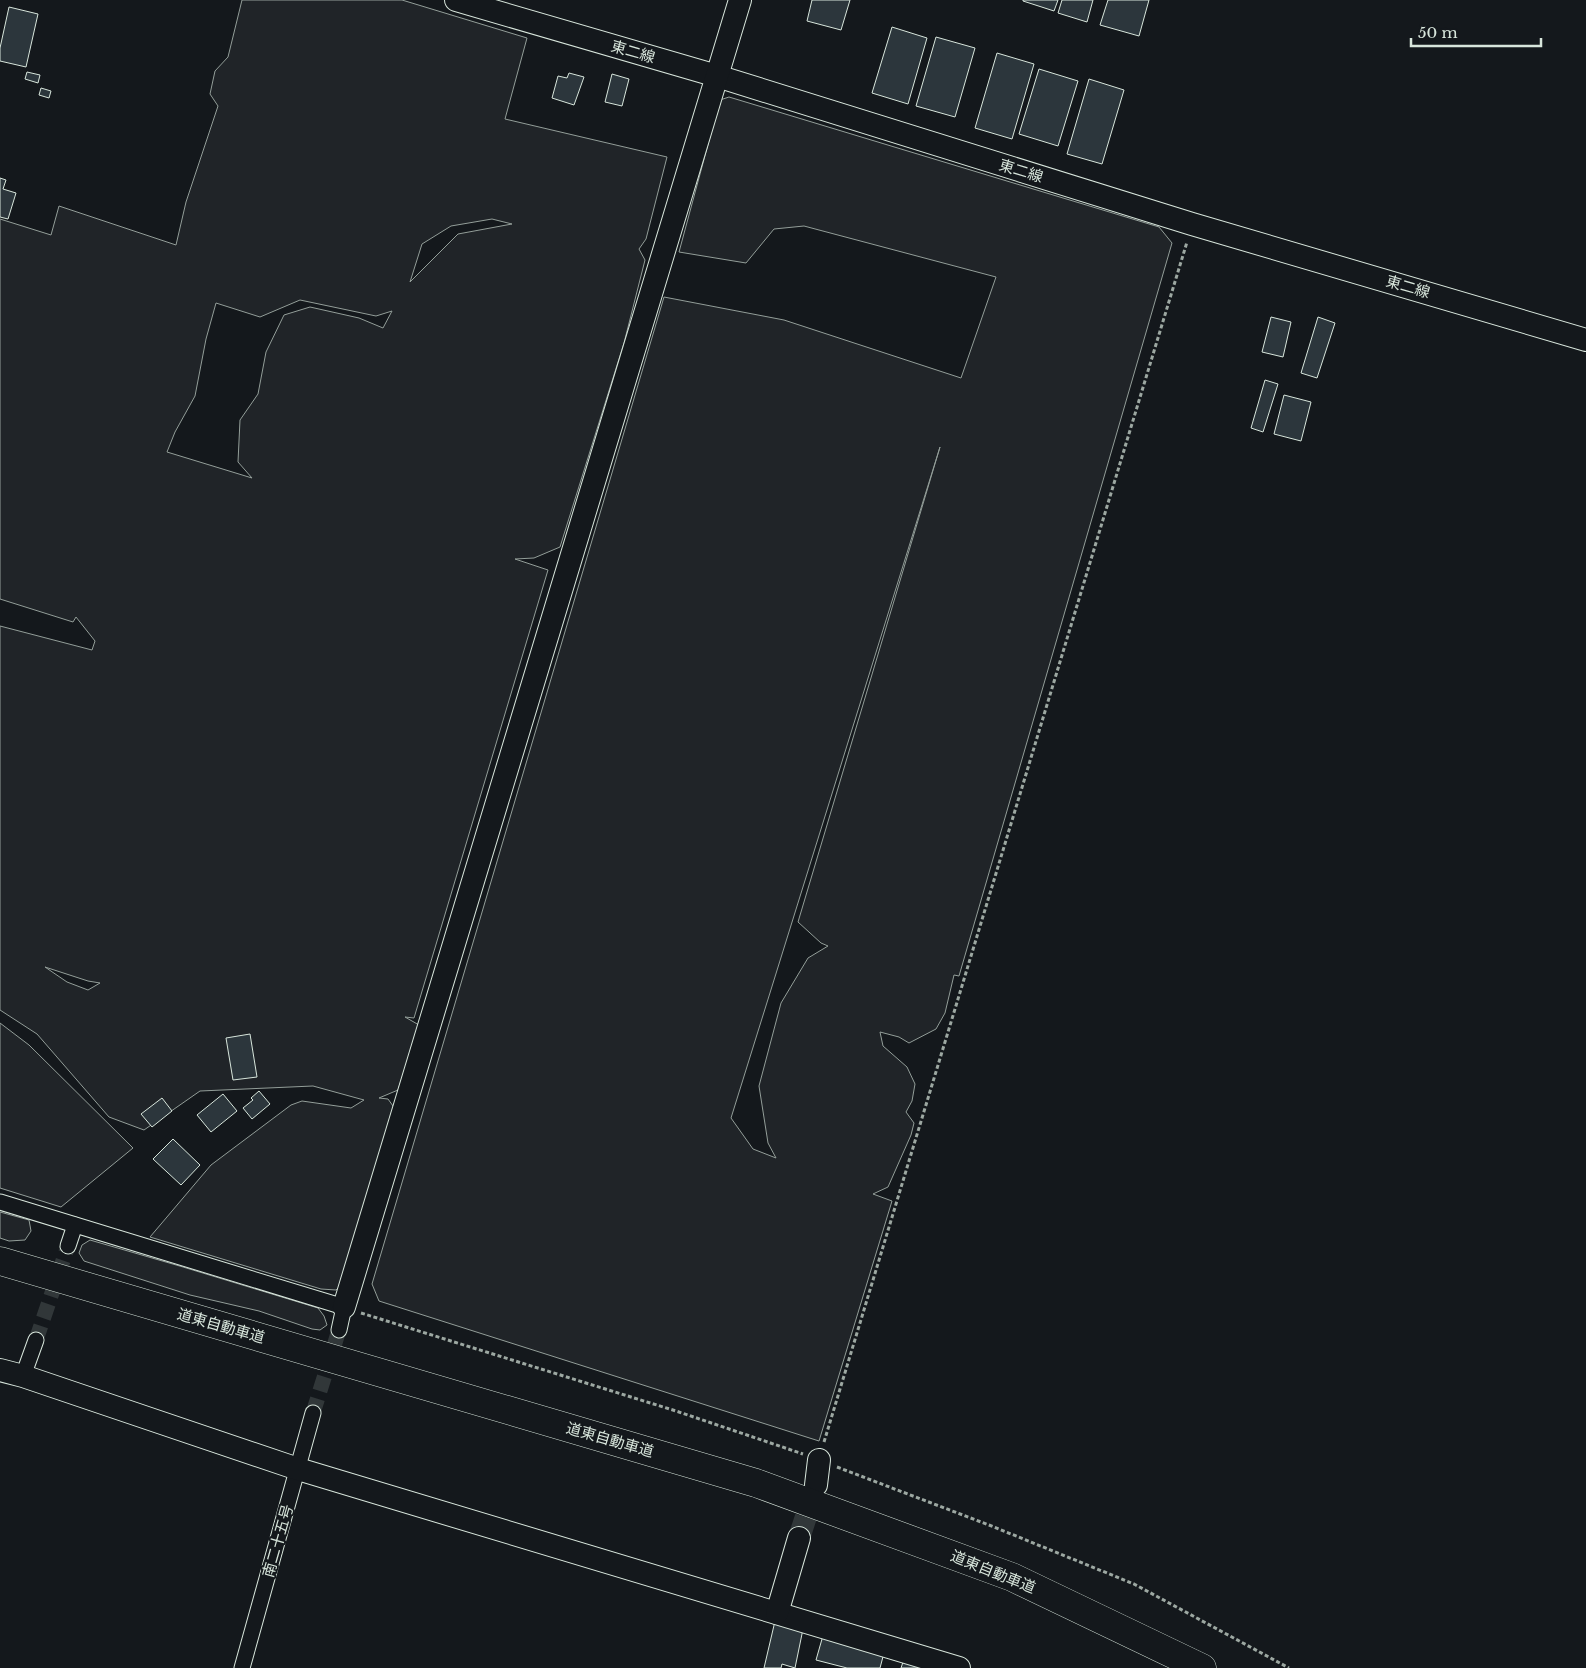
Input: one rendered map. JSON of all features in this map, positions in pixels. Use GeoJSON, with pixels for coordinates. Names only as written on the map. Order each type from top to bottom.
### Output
{"type":"FeatureCollection","features":[{"type":"Feature","properties":{"kind":"highway","name":"道東自動車道"},"geometry":{"type":"LineString","coordinates":[[0,1262],[756,1483],[1012,1577],[1202,1668]]}},
{"type":"Feature","properties":{"kind":"street","name":"東二線"},"geometry":{"type":"LineString","coordinates":[[456,0],[717,76],[1192,224],[1586,340]]}},
{"type":"Feature","properties":{"kind":"street"},"geometry":{"type":"LineString","coordinates":[[338,1330],[740,0]]}},
{"type":"Feature","properties":{"kind":"street"},"geometry":{"type":"LineString","coordinates":[[0,1202],[344,1307]]}},
{"type":"Feature","properties":{"kind":"street"},"geometry":{"type":"LineString","coordinates":[[68,1246],[75,1225]]}},
{"type":"Feature","properties":{"kind":"street"},"geometry":{"type":"LineString","coordinates":[[23,1376],[36,1340]]}},
{"type":"Feature","properties":{"kind":"street"},"geometry":{"type":"LineString","coordinates":[[0,1370],[23,1376],[298,1469],[959,1668]]}},
{"type":"Feature","properties":{"kind":"street","name":"南二十五号"},"geometry":{"type":"LineString","coordinates":[[242,1668],[313,1413]]}},
{"type":"Feature","properties":{"kind":"street"},"geometry":{"type":"LineString","coordinates":[[816,1485],[819,1460]]}},
{"type":"Feature","properties":{"kind":"street"},"geometry":{"type":"LineString","coordinates":[[777,1613],[799,1538]]}},
{"type":"Feature","properties":{"kind":"path"},"geometry":{"type":"LineString","coordinates":[[819,1460],[1192,224]]}},
{"type":"Feature","properties":{"kind":"path"},"geometry":{"type":"LineString","coordinates":[[344,1307],[676,1411],[819,1460],[990,1525],[1134,1584],[1289,1668]]}},
{"type":"Feature","properties":{"kind":"shaded area"},"geometry":{"type":"Polygon","coordinates":[[[242,0],[402,0],[527,38],[505,119],[667,157],[646,239],[639,249],[645,260],[624,343],[560,547],[534,558],[515,559],[548,570],[414,1018],[405,1017],[419,1025],[398,1090],[379,1098],[388,1099],[398,1113],[346,1280],[336,1290],[321,1289],[150,1237],[211,1165],[291,1105],[302,1101],[351,1108],[364,1100],[313,1086],[200,1091],[144,1130],[109,1117],[37,1034],[0,1010],[0,626],[92,650],[95,641],[76,617],[73,622],[0,599],[0,219],[51,235],[59,206],[176,245],[186,202],[218,106],[210,94],[215,71],[228,57],[242,0]],[[492,219],[451,226],[422,244],[410,282],[458,234],[512,224],[492,219]],[[300,300],[260,317],[216,303],[206,339],[195,396],[175,432],[167,452],[252,478],[238,462],[240,420],[258,394],[266,352],[284,315],[310,307],[359,318],[383,328],[392,311],[376,316],[300,300]],[[45,967],[67,982],[88,990],[100,983],[45,967]]]}},
{"type":"Feature","properties":{"kind":"shaded area"},"geometry":{"type":"Polygon","coordinates":[[[729,97],[1159,227],[1172,243],[959,976],[954,975],[945,1013],[936,1029],[909,1043],[899,1037],[880,1032],[883,1046],[907,1067],[915,1084],[912,1101],[906,1112],[914,1123],[911,1135],[888,1187],[873,1194],[892,1201],[819,1441],[379,1301],[372,1284],[664,297],[784,320],[961,378],[996,277],[804,226],[774,229],[746,263],[679,252],[720,100],[729,97]],[[940,447],[731,1118],[753,1149],[776,1158],[768,1143],[759,1086],[781,1003],[808,958],[828,946],[821,943],[798,922],[940,447]]]}},
{"type":"Feature","properties":{"kind":"shaded area"},"geometry":{"type":"Polygon","coordinates":[[[0,1023],[29,1045],[133,1148],[61,1207],[0,1188],[0,1023]]]}},
{"type":"Feature","properties":{"kind":"shaded area"},"geometry":{"type":"Polygon","coordinates":[[[0,1212],[29,1220],[31,1231],[25,1240],[9,1241],[0,1238],[0,1212]]]}},
{"type":"Feature","properties":{"kind":"shaded area"},"geometry":{"type":"Polygon","coordinates":[[[90,1240],[318,1308],[324,1316],[327,1325],[320,1330],[312,1329],[259,1311],[190,1295],[84,1261],[79,1253],[82,1245],[90,1240]]]}},
{"type":"Feature","properties":{"kind":"building"},"geometry":{"type":"Polygon","coordinates":[[[812,0],[850,0],[841,30],[807,21],[812,0]]]}},
{"type":"Feature","properties":{"kind":"building"},"geometry":{"type":"Polygon","coordinates":[[[1023,0],[1058,0],[1054,11],[1023,0]]]}},
{"type":"Feature","properties":{"kind":"building"},"geometry":{"type":"Polygon","coordinates":[[[1062,0],[1093,0],[1087,22],[1058,13],[1062,0]]]}},
{"type":"Feature","properties":{"kind":"building"},"geometry":{"type":"Polygon","coordinates":[[[1108,0],[1149,0],[1139,36],[1100,25],[1108,0]]]}},
{"type":"Feature","properties":{"kind":"building"},"geometry":{"type":"Polygon","coordinates":[[[9,7],[38,14],[26,67],[0,61],[0,48],[9,7]]]}},
{"type":"Feature","properties":{"kind":"building"},"geometry":{"type":"Polygon","coordinates":[[[892,27],[927,38],[908,104],[872,93],[892,27]]]}},
{"type":"Feature","properties":{"kind":"building"},"geometry":{"type":"Polygon","coordinates":[[[936,37],[975,48],[955,117],[916,106],[936,37]]]}},
{"type":"Feature","properties":{"kind":"building"},"geometry":{"type":"Polygon","coordinates":[[[997,53],[1034,64],[1012,139],[975,128],[997,53]]]}},
{"type":"Feature","properties":{"kind":"building"},"geometry":{"type":"Polygon","coordinates":[[[1039,69],[1078,81],[1058,146],[1019,134],[1039,69]]]}},
{"type":"Feature","properties":{"kind":"building"},"geometry":{"type":"Polygon","coordinates":[[[27,72],[40,75],[38,83],[25,79],[27,72]]]}},
{"type":"Feature","properties":{"kind":"building"},"geometry":{"type":"Polygon","coordinates":[[[569,73],[584,77],[574,105],[552,98],[558,76],[567,78],[569,73]]]}},
{"type":"Feature","properties":{"kind":"building"},"geometry":{"type":"Polygon","coordinates":[[[612,74],[629,79],[622,106],[605,102],[612,74]]]}},
{"type":"Feature","properties":{"kind":"building"},"geometry":{"type":"Polygon","coordinates":[[[1089,79],[1124,90],[1102,164],[1067,154],[1089,79]]]}},
{"type":"Feature","properties":{"kind":"building"},"geometry":{"type":"Polygon","coordinates":[[[41,88],[51,91],[49,98],[39,95],[41,88]]]}},
{"type":"Feature","properties":{"kind":"building"},"geometry":{"type":"Polygon","coordinates":[[[0,178],[6,180],[3,189],[16,193],[8,219],[0,217],[0,178]]]}},
{"type":"Feature","properties":{"kind":"building"},"geometry":{"type":"Polygon","coordinates":[[[1271,317],[1291,322],[1283,357],[1262,352],[1271,317]]]}},
{"type":"Feature","properties":{"kind":"building"},"geometry":{"type":"Polygon","coordinates":[[[1318,317],[1335,323],[1317,378],[1301,373],[1318,317]]]}},
{"type":"Feature","properties":{"kind":"building"},"geometry":{"type":"Polygon","coordinates":[[[1265,380],[1278,384],[1263,432],[1251,428],[1265,380]]]}},
{"type":"Feature","properties":{"kind":"building"},"geometry":{"type":"Polygon","coordinates":[[[1284,395],[1311,402],[1301,441],[1274,434],[1284,395]]]}},
{"type":"Feature","properties":{"kind":"building"},"geometry":{"type":"Polygon","coordinates":[[[250,1034],[257,1077],[233,1080],[226,1038],[250,1034]]]}},
{"type":"Feature","properties":{"kind":"building"},"geometry":{"type":"Polygon","coordinates":[[[259,1091],[270,1104],[252,1119],[243,1108],[253,1100],[251,1098],[259,1091]]]}},
{"type":"Feature","properties":{"kind":"building"},"geometry":{"type":"Polygon","coordinates":[[[223,1094],[237,1111],[211,1132],[197,1115],[223,1094]]]}},
{"type":"Feature","properties":{"kind":"building"},"geometry":{"type":"Polygon","coordinates":[[[162,1098],[172,1111],[152,1127],[141,1114],[162,1098]]]}},
{"type":"Feature","properties":{"kind":"building"},"geometry":{"type":"Polygon","coordinates":[[[173,1139],[200,1165],[181,1185],[153,1159],[173,1139]]]}},
{"type":"Feature","properties":{"kind":"building"},"geometry":{"type":"Polygon","coordinates":[[[775,1621],[803,1629],[795,1668],[782,1664],[781,1668],[764,1668],[775,1621]]]}},
{"type":"Feature","properties":{"kind":"building"},"geometry":{"type":"Polygon","coordinates":[[[824,1632],[885,1649],[880,1668],[847,1668],[816,1660],[824,1632]]]}},
{"type":"Feature","properties":{"kind":"building"},"geometry":{"type":"Polygon","coordinates":[[[904,1659],[930,1668],[901,1668],[904,1659]]]}},
{"type":"Feature","properties":{"kind":"tunnel"},"geometry":{"type":"LineString","coordinates":[[36,1340],[68,1246]]}},
{"type":"Feature","properties":{"kind":"tunnel"},"geometry":{"type":"LineString","coordinates":[[313,1413],[339,1330]]}},
{"type":"Feature","properties":{"kind":"tunnel"},"geometry":{"type":"LineString","coordinates":[[799,1538],[816,1486]]}}]}
